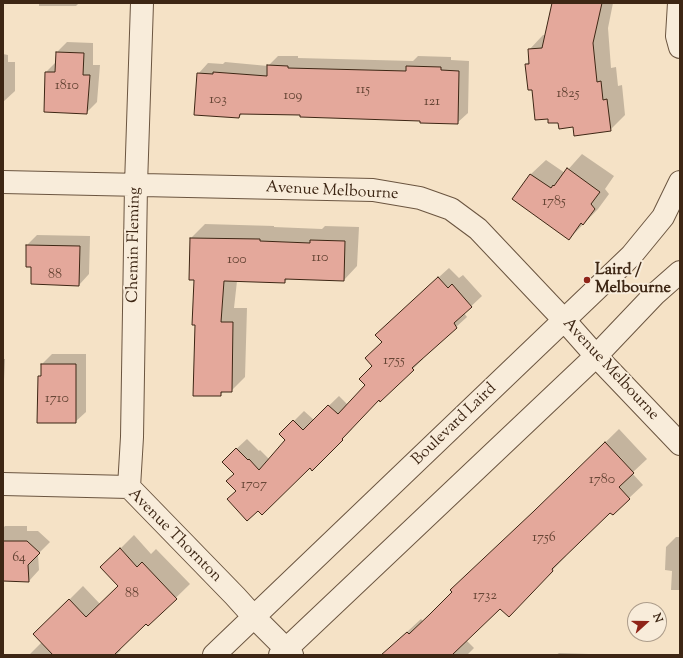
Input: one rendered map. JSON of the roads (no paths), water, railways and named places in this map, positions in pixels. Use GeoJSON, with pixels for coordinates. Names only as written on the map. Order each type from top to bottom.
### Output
{"type":"FeatureCollection","features":[{"type":"Feature","properties":{"kind":"street","name":"Chemin Fleming"},"geometry":{"type":"LineString","coordinates":[[129,487],[132,437],[136,186],[142,3]]}},
{"type":"Feature","properties":{"kind":"street"},"geometry":{"type":"LineString","coordinates":[[679,3],[677,36],[680,47]]}},
{"type":"Feature","properties":{"kind":"street","name":"Avenue Melbourne"},"geometry":{"type":"LineString","coordinates":[[3,182],[373,190],[420,198],[451,209],[478,229],[680,444]]}},
{"type":"Feature","properties":{"kind":"street","name":"Boulevard Laird"},"geometry":{"type":"LineString","coordinates":[[214,655],[632,256],[663,217],[680,182]]}},
{"type":"Feature","properties":{"kind":"street"},"geometry":{"type":"LineString","coordinates":[[286,653],[596,356],[655,294],[680,272]]}},
{"type":"Feature","properties":{"kind":"street","name":"Avenue Thornton"},"geometry":{"type":"LineString","coordinates":[[3,484],[129,487],[235,596],[286,653]]}},
{"type":"Feature","properties":{"kind":"place","name":"Laird / Melbourne"},"geometry":{"type":"Point","coordinates":[587,280]}}]}
